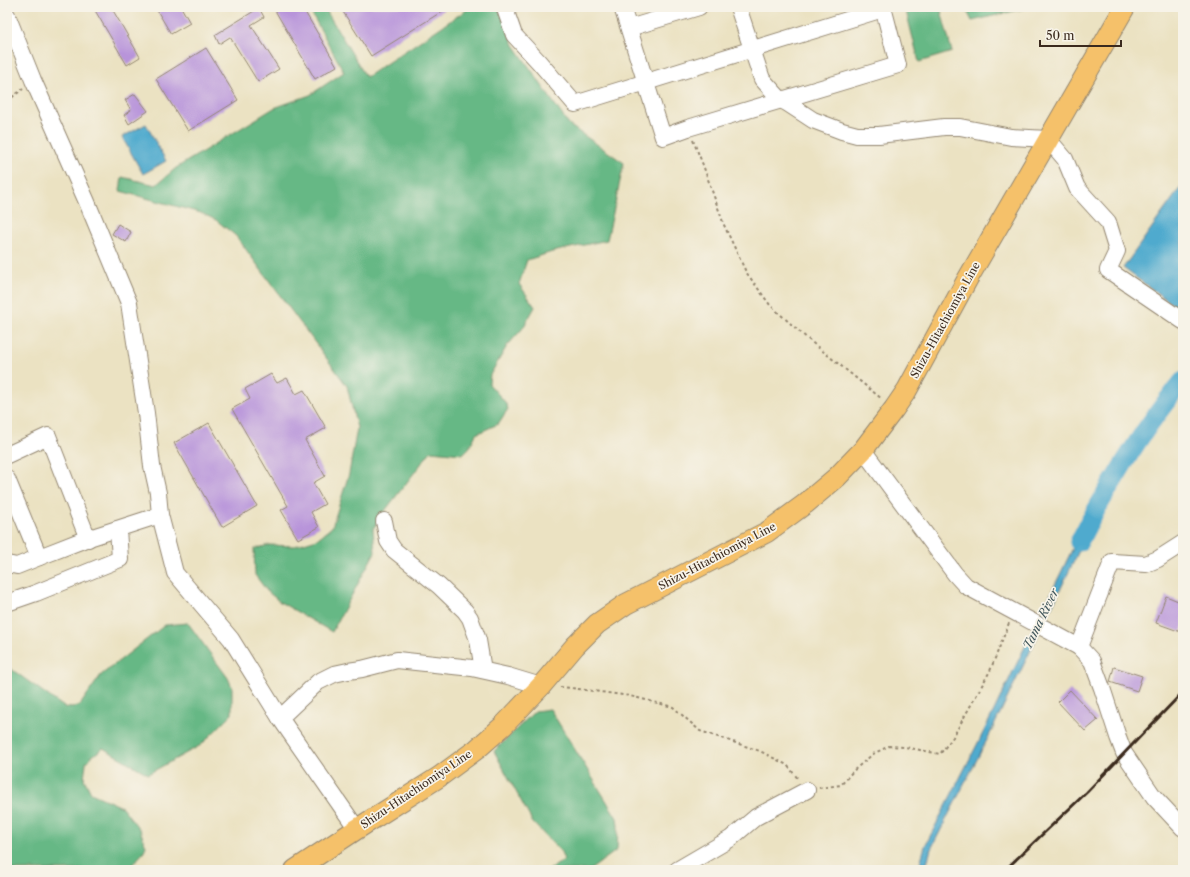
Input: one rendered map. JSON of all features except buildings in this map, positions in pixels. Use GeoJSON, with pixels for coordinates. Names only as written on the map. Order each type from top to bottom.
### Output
{"type":"FeatureCollection","features":[{"type":"Feature","properties":{"kind":"main road","name":"Shizu-Hitachiomiya Line"},"geometry":{"type":"LineString","coordinates":[[295,870],[439,777],[477,750],[504,726],[575,646],[597,624],[626,604],[767,532],[805,504],[837,477],[863,450],[907,390],[967,280],[1125,7]]}},
{"type":"Feature","properties":{"kind":"street"},"geometry":{"type":"LineString","coordinates":[[510,7],[505,9],[514,35],[540,62],[575,104],[645,83],[751,50],[883,8],[898,65],[663,136],[645,83],[622,7]]}},
{"type":"Feature","properties":{"kind":"street"},"geometry":{"type":"LineString","coordinates":[[629,28],[699,7]]}},
{"type":"Feature","properties":{"kind":"street"},"geometry":{"type":"LineString","coordinates":[[738,7],[751,50],[762,79],[781,100],[813,120],[842,132],[857,135],[879,135],[944,127],[960,127],[1011,137],[1048,138],[1066,159],[1077,188],[1108,222],[1118,251],[1108,270],[1183,321]]}},
{"type":"Feature","properties":{"kind":"street"},"geometry":{"type":"LineString","coordinates":[[7,15],[33,80],[87,202],[129,303],[145,406],[152,466],[158,493],[160,515],[175,573],[231,639],[280,718],[357,829]]}},
{"type":"Feature","properties":{"kind":"street"},"geometry":{"type":"LineString","coordinates":[[7,455],[48,436],[88,539]]}},
{"type":"Feature","properties":{"kind":"street"},"geometry":{"type":"LineString","coordinates":[[863,450],[955,574],[966,586],[1074,644],[1092,662],[1124,753],[1154,797],[1183,828]]}},
{"type":"Feature","properties":{"kind":"street"},"geometry":{"type":"LineString","coordinates":[[7,479],[39,557]]}},
{"type":"Feature","properties":{"kind":"street"},"geometry":{"type":"LineString","coordinates":[[7,564],[17,566],[88,539],[160,515]]}},
{"type":"Feature","properties":{"kind":"street"},"geometry":{"type":"LineString","coordinates":[[384,521],[388,541],[394,550],[439,586],[465,611],[470,618],[478,640],[483,670]]}},
{"type":"Feature","properties":{"kind":"street"},"geometry":{"type":"LineString","coordinates":[[7,603],[36,593],[120,559],[118,529]]}},
{"type":"Feature","properties":{"kind":"street"},"geometry":{"type":"LineString","coordinates":[[1074,644],[1112,562],[1146,564],[1158,559],[1183,544]]}},
{"type":"Feature","properties":{"kind":"street"},"geometry":{"type":"LineString","coordinates":[[280,718],[318,682],[334,674],[397,660],[472,668],[508,676],[541,686]]}},
{"type":"Feature","properties":{"kind":"street"},"geometry":{"type":"LineString","coordinates":[[678,870],[730,839],[756,817],[808,790]]}},
{"type":"Feature","properties":{"kind":"path"},"geometry":{"type":"LineString","coordinates":[[7,101],[33,80]]}},
{"type":"Feature","properties":{"kind":"path"},"geometry":{"type":"LineString","coordinates":[[688,128],[703,165],[724,226],[746,272],[770,305],[809,340],[894,409]]}},
{"type":"Feature","properties":{"kind":"path"},"geometry":{"type":"LineString","coordinates":[[541,686],[572,688],[630,696],[673,707],[700,731],[760,751],[788,765],[808,790],[841,785],[873,754],[889,746],[905,746],[940,754],[953,737],[990,671],[1016,613]]}},
{"type":"Feature","properties":{"kind":"green space"},"geometry":{"type":"Polygon","coordinates":[[[308,7],[324,7],[366,77],[471,7],[499,7],[514,45],[569,125],[624,163],[607,240],[552,252],[527,260],[519,284],[535,307],[523,328],[507,346],[490,375],[489,384],[505,402],[508,409],[498,424],[476,434],[469,448],[463,454],[431,451],[384,512],[373,529],[375,552],[332,632],[280,602],[267,591],[255,575],[254,549],[269,545],[294,546],[317,539],[332,527],[349,474],[357,428],[347,386],[236,236],[216,220],[201,213],[120,191],[122,177],[156,185],[176,168],[274,108],[310,95],[344,72],[308,7]]]}},
{"type":"Feature","properties":{"kind":"green space"},"geometry":{"type":"Polygon","coordinates":[[[905,7],[940,7],[952,52],[919,62],[905,7]]]}},
{"type":"Feature","properties":{"kind":"green space"},"geometry":{"type":"Polygon","coordinates":[[[965,7],[1031,7],[972,21],[965,7]]]}},
{"type":"Feature","properties":{"kind":"green space"},"geometry":{"type":"Polygon","coordinates":[[[188,623],[228,678],[232,687],[232,714],[201,745],[148,774],[103,748],[86,763],[84,779],[91,793],[122,807],[140,830],[146,846],[143,853],[127,870],[7,870],[7,666],[64,707],[72,708],[80,705],[101,675],[165,625],[188,623]]]}},
{"type":"Feature","properties":{"kind":"green space"},"geometry":{"type":"Polygon","coordinates":[[[550,709],[617,818],[617,850],[590,870],[549,870],[564,860],[561,852],[533,823],[494,751],[535,711],[550,709]]]}},
{"type":"Feature","properties":{"kind":"water"},"geometry":{"type":"Polygon","coordinates":[[[146,124],[166,161],[143,174],[122,137],[146,124]]]}},
{"type":"Feature","properties":{"kind":"water"},"geometry":{"type":"Polygon","coordinates":[[[1183,184],[1183,312],[1123,268],[1183,184]]]}},
{"type":"Feature","properties":{"kind":"water"},"geometry":{"type":"Polygon","coordinates":[[[1087,519],[1093,522],[990,734],[931,849],[925,870],[918,870],[925,846],[984,731],[1087,519]]]}},
{"type":"Feature","properties":{"kind":"waterway","name":"Tama River"},"geometry":{"type":"LineString","coordinates":[[1079,542],[1130,453],[1155,416],[1183,381]]}},
{"type":"Feature","properties":{"kind":"railway"},"geometry":{"type":"LineString","coordinates":[[1005,870],[1087,792],[1183,692]]}}]}
